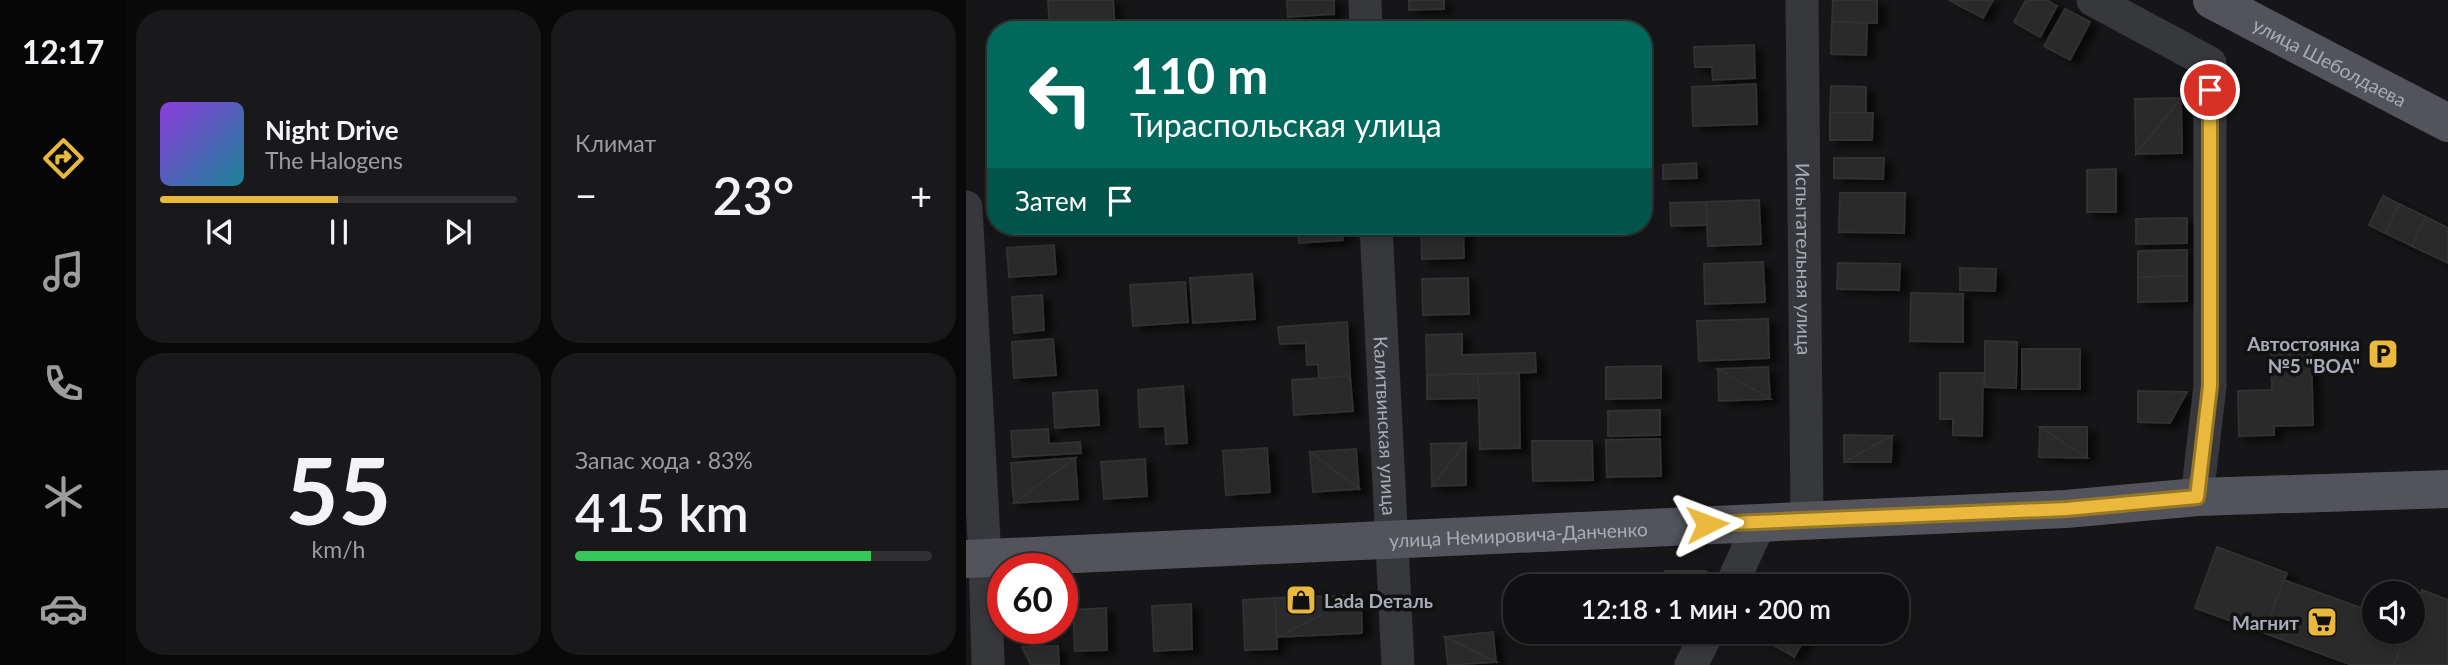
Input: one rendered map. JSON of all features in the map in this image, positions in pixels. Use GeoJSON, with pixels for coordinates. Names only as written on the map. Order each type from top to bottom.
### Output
{"type":"FeatureCollection","features":[{"type":"Feature","properties":{"kind":"main road","name":"улица Шеболдаева"},"geometry":{"type":"LineString","coordinates":[[2212,0],[2448,123]]}},
{"type":"Feature","properties":{"kind":"main road","name":"улица Немировича-Данченко"},"geometry":{"type":"LineString","coordinates":[[976,558],[2066,509],[2197,497],[2448,489]]}},
{"type":"Feature","properties":{"kind":"street"},"geometry":{"type":"LineString","coordinates":[[1365,0],[1366,21]]}},
{"type":"Feature","properties":{"kind":"street","name":"Испытательная улица"},"geometry":{"type":"LineString","coordinates":[[1802,0],[1807,519]]}},
{"type":"Feature","properties":{"kind":"street"},"geometry":{"type":"LineString","coordinates":[[2093,0],[2210,63],[2210,386],[2197,497]]}},
{"type":"Feature","properties":{"kind":"street"},"geometry":{"type":"LineString","coordinates":[[966,207],[976,558],[988,665]]}},
{"type":"Feature","properties":{"kind":"street","name":"Калитвинская улица"},"geometry":{"type":"LineString","coordinates":[[1376,235],[1398,665]]}},
{"type":"Feature","properties":{"kind":"street"},"geometry":{"type":"LineString","coordinates":[[1736,574],[1760,522]]}},
{"type":"Feature","properties":{"kind":"street"},"geometry":{"type":"LineString","coordinates":[[1690,665],[1701,644]]}},
{"type":"Feature","properties":{"kind":"building"},"geometry":{"type":"Polygon","coordinates":[[[1048,0],[1113,0],[1114,21],[1049,21],[1048,0]]]}},
{"type":"Feature","properties":{"kind":"building"},"geometry":{"type":"Polygon","coordinates":[[[1287,0],[1334,0],[1334,14],[1288,17],[1287,0]]]}},
{"type":"Feature","properties":{"kind":"building"},"geometry":{"type":"Polygon","coordinates":[[[1409,0],[1444,0],[1444,9],[1409,10],[1409,0]]]}},
{"type":"Feature","properties":{"kind":"building"},"geometry":{"type":"Polygon","coordinates":[[[1833,0],[1877,0],[1877,23],[1832,22],[1833,0]]]}},
{"type":"Feature","properties":{"kind":"building"},"geometry":{"type":"Polygon","coordinates":[[[1949,0],[1993,0],[1983,18],[1949,0]]]}},
{"type":"Feature","properties":{"kind":"building"},"geometry":{"type":"Polygon","coordinates":[[[2026,0],[2046,0],[2057,6],[2040,37],[2014,22],[2026,0]]]}},
{"type":"Feature","properties":{"kind":"building"},"geometry":{"type":"Polygon","coordinates":[[[2065,9],[2090,22],[2070,60],[2044,46],[2065,9]]]}},
{"type":"Feature","properties":{"kind":"building"},"geometry":{"type":"Polygon","coordinates":[[[1832,22],[1867,23],[1866,55],[1831,54],[1832,22]]]}},
{"type":"Feature","properties":{"kind":"building"},"geometry":{"type":"Polygon","coordinates":[[[1754,45],[1755,78],[1713,80],[1712,67],[1695,67],[1694,47],[1754,45]]]}},
{"type":"Feature","properties":{"kind":"building"},"geometry":{"type":"Polygon","coordinates":[[[1756,84],[1757,124],[1693,126],[1692,87],[1756,84]]]}},
{"type":"Feature","properties":{"kind":"building"},"geometry":{"type":"Polygon","coordinates":[[[1831,86],[1866,87],[1866,113],[1830,113],[1831,86]]]}},
{"type":"Feature","properties":{"kind":"building"},"geometry":{"type":"Polygon","coordinates":[[[2181,98],[2182,153],[2136,154],[2181,98]]]}},
{"type":"Feature","properties":{"kind":"building"},"geometry":{"type":"Polygon","coordinates":[[[2181,98],[2136,154],[2135,99],[2181,98]]]}},
{"type":"Feature","properties":{"kind":"building"},"geometry":{"type":"Polygon","coordinates":[[[1830,113],[1873,113],[1872,140],[1830,140],[1830,113]]]}},
{"type":"Feature","properties":{"kind":"building"},"geometry":{"type":"Polygon","coordinates":[[[1834,158],[1884,158],[1883,179],[1834,178],[1834,158]]]}},
{"type":"Feature","properties":{"kind":"building"},"geometry":{"type":"Polygon","coordinates":[[[1696,163],[1697,178],[1663,179],[1663,165],[1696,163]]]}},
{"type":"Feature","properties":{"kind":"building"},"geometry":{"type":"Polygon","coordinates":[[[2116,169],[2116,212],[2087,212],[2087,170],[2116,169]]]}},
{"type":"Feature","properties":{"kind":"building"},"geometry":{"type":"Polygon","coordinates":[[[1840,193],[1905,193],[1904,233],[1839,232],[1840,193]]]}},
{"type":"Feature","properties":{"kind":"building"},"geometry":{"type":"Polygon","coordinates":[[[2383,196],[2399,204],[2385,233],[2369,225],[2383,196]]]}},
{"type":"Feature","properties":{"kind":"building"},"geometry":{"type":"Polygon","coordinates":[[[1759,200],[1761,244],[1708,246],[1706,202],[1759,200]]]}},
{"type":"Feature","properties":{"kind":"building"},"geometry":{"type":"Polygon","coordinates":[[[1706,202],[1707,225],[1671,226],[1670,203],[1706,202]]]}},
{"type":"Feature","properties":{"kind":"building"},"geometry":{"type":"Polygon","coordinates":[[[2399,204],[2426,217],[2412,246],[2385,233],[2399,204]]]}},
{"type":"Feature","properties":{"kind":"building"},"geometry":{"type":"Polygon","coordinates":[[[2426,217],[2448,228],[2448,263],[2412,246],[2426,217]]]}},
{"type":"Feature","properties":{"kind":"building"},"geometry":{"type":"Polygon","coordinates":[[[2187,218],[2187,243],[2136,244],[2136,219],[2187,218]]]}},
{"type":"Feature","properties":{"kind":"building"},"geometry":{"type":"Polygon","coordinates":[[[1299,235],[1343,235],[1343,240],[1299,243],[1299,235]]]}},
{"type":"Feature","properties":{"kind":"building"},"geometry":{"type":"Polygon","coordinates":[[[1421,235],[1463,235],[1464,258],[1422,259],[1421,235]]]}},
{"type":"Feature","properties":{"kind":"building"},"geometry":{"type":"Polygon","coordinates":[[[1054,245],[1056,274],[1009,277],[1007,248],[1054,245]]]}},
{"type":"Feature","properties":{"kind":"building"},"geometry":{"type":"Polygon","coordinates":[[[2187,250],[2187,276],[2138,277],[2138,251],[2187,250]]]}},
{"type":"Feature","properties":{"kind":"building"},"geometry":{"type":"Polygon","coordinates":[[[1763,262],[1765,302],[1705,304],[1704,264],[1763,262]]]}},
{"type":"Feature","properties":{"kind":"building"},"geometry":{"type":"Polygon","coordinates":[[[1838,263],[1900,264],[1899,290],[1837,289],[1838,263]]]}},
{"type":"Feature","properties":{"kind":"building"},"geometry":{"type":"Polygon","coordinates":[[[1960,268],[1996,269],[1995,291],[1960,290],[1960,268]]]}},
{"type":"Feature","properties":{"kind":"building"},"geometry":{"type":"Polygon","coordinates":[[[1252,274],[1255,319],[1193,323],[1190,278],[1252,274]]]}},
{"type":"Feature","properties":{"kind":"building"},"geometry":{"type":"Polygon","coordinates":[[[2187,276],[2187,301],[2138,302],[2138,277],[2187,276]]]}},
{"type":"Feature","properties":{"kind":"building"},"geometry":{"type":"Polygon","coordinates":[[[1468,278],[1469,314],[1423,315],[1422,279],[1468,278]]]}},
{"type":"Feature","properties":{"kind":"building"},"geometry":{"type":"Polygon","coordinates":[[[1185,282],[1188,322],[1133,326],[1130,285],[1185,282]]]}},
{"type":"Feature","properties":{"kind":"building"},"geometry":{"type":"Polygon","coordinates":[[[1911,293],[1963,294],[1963,342],[1910,341],[1911,293]]]}},
{"type":"Feature","properties":{"kind":"building"},"geometry":{"type":"Polygon","coordinates":[[[1042,295],[1044,330],[1014,333],[1012,297],[1042,295]]]}},
{"type":"Feature","properties":{"kind":"building"},"geometry":{"type":"Polygon","coordinates":[[[1768,319],[1769,358],[1699,361],[1697,321],[1768,319]]]}},
{"type":"Feature","properties":{"kind":"building"},"geometry":{"type":"Polygon","coordinates":[[[1347,322],[1350,376],[1319,378],[1318,364],[1307,365],[1306,343],[1280,344],[1278,327],[1347,322]]]}},
{"type":"Feature","properties":{"kind":"building"},"geometry":{"type":"Polygon","coordinates":[[[1462,334],[1462,355],[1535,353],[1536,372],[1427,375],[1426,335],[1462,334]]]}},
{"type":"Feature","properties":{"kind":"building"},"geometry":{"type":"Polygon","coordinates":[[[1053,339],[1056,375],[1014,378],[1012,342],[1053,339]]]}},
{"type":"Feature","properties":{"kind":"building"},"geometry":{"type":"Polygon","coordinates":[[[1985,341],[2017,342],[2016,388],[1985,387],[1985,341]]]}},
{"type":"Feature","properties":{"kind":"building"},"geometry":{"type":"Polygon","coordinates":[[[2311,345],[2313,425],[2274,426],[2274,435],[2239,436],[2238,391],[2272,390],[2271,346],[2311,345]]]}},
{"type":"Feature","properties":{"kind":"building"},"geometry":{"type":"Polygon","coordinates":[[[2022,349],[2080,349],[2080,389],[2022,389],[2022,349]]]}},
{"type":"Feature","properties":{"kind":"building"},"geometry":{"type":"Polygon","coordinates":[[[1661,366],[1661,398],[1606,399],[1606,367],[1661,366]]]}},
{"type":"Feature","properties":{"kind":"building"},"geometry":{"type":"Polygon","coordinates":[[[1768,367],[1770,399],[1718,369],[1768,367]]]}},
{"type":"Feature","properties":{"kind":"building"},"geometry":{"type":"Polygon","coordinates":[[[1718,369],[1770,399],[1719,401],[1718,369]]]}},
{"type":"Feature","properties":{"kind":"building"},"geometry":{"type":"Polygon","coordinates":[[[1519,373],[1520,448],[1480,449],[1478,374],[1519,373]]]}},
{"type":"Feature","properties":{"kind":"building"},"geometry":{"type":"Polygon","coordinates":[[[1940,373],[1983,373],[1982,436],[1953,435],[1953,419],[1940,419],[1940,373]]]}},
{"type":"Feature","properties":{"kind":"building"},"geometry":{"type":"Polygon","coordinates":[[[1478,374],[1479,398],[1427,399],[1427,375],[1478,374]]]}},
{"type":"Feature","properties":{"kind":"building"},"geometry":{"type":"Polygon","coordinates":[[[1350,376],[1353,411],[1294,415],[1292,380],[1350,376]]]}},
{"type":"Feature","properties":{"kind":"building"},"geometry":{"type":"Polygon","coordinates":[[[1183,386],[1187,443],[1166,444],[1165,426],[1140,427],[1138,390],[1183,386]]]}},
{"type":"Feature","properties":{"kind":"building"},"geometry":{"type":"Polygon","coordinates":[[[1097,390],[1099,425],[1055,428],[1053,393],[1097,390]]]}},
{"type":"Feature","properties":{"kind":"building"},"geometry":{"type":"Polygon","coordinates":[[[2138,391],[2187,392],[2170,423],[2138,422],[2138,391]]]}},
{"type":"Feature","properties":{"kind":"building"},"geometry":{"type":"Polygon","coordinates":[[[1660,410],[1660,435],[1608,436],[1608,411],[1660,410]]]}},
{"type":"Feature","properties":{"kind":"building"},"geometry":{"type":"Polygon","coordinates":[[[2040,427],[2087,427],[2087,458],[2040,427]]]}},
{"type":"Feature","properties":{"kind":"building"},"geometry":{"type":"Polygon","coordinates":[[[2040,427],[2087,458],[2039,457],[2040,427]]]}},
{"type":"Feature","properties":{"kind":"building"},"geometry":{"type":"Polygon","coordinates":[[[1048,429],[1049,444],[1080,442],[1081,453],[1013,457],[1011,431],[1048,429]]]}},
{"type":"Feature","properties":{"kind":"building"},"geometry":{"type":"Polygon","coordinates":[[[1844,435],[1892,436],[1844,462],[1844,435]]]}},
{"type":"Feature","properties":{"kind":"building"},"geometry":{"type":"Polygon","coordinates":[[[1892,436],[1891,462],[1844,462],[1892,436]]]}},
{"type":"Feature","properties":{"kind":"building"},"geometry":{"type":"Polygon","coordinates":[[[1660,439],[1661,476],[1607,477],[1606,440],[1660,439]]]}},
{"type":"Feature","properties":{"kind":"building"},"geometry":{"type":"Polygon","coordinates":[[[1532,441],[1592,441],[1593,480],[1533,481],[1532,441]]]}},
{"type":"Feature","properties":{"kind":"building"},"geometry":{"type":"Polygon","coordinates":[[[1466,443],[1432,486],[1431,444],[1466,443]]]}},
{"type":"Feature","properties":{"kind":"building"},"geometry":{"type":"Polygon","coordinates":[[[1466,443],[1466,485],[1432,486],[1466,443]]]}},
{"type":"Feature","properties":{"kind":"building"},"geometry":{"type":"Polygon","coordinates":[[[1267,448],[1270,492],[1226,495],[1223,451],[1267,448]]]}},
{"type":"Feature","properties":{"kind":"building"},"geometry":{"type":"Polygon","coordinates":[[[1356,449],[1359,489],[1310,452],[1356,449]]]}},
{"type":"Feature","properties":{"kind":"building"},"geometry":{"type":"Polygon","coordinates":[[[1310,452],[1359,489],[1313,492],[1310,452]]]}},
{"type":"Feature","properties":{"kind":"building"},"geometry":{"type":"Polygon","coordinates":[[[1075,458],[1014,503],[1011,463],[1075,458]]]}},
{"type":"Feature","properties":{"kind":"building"},"geometry":{"type":"Polygon","coordinates":[[[1075,458],[1078,499],[1014,503],[1075,458]]]}},
{"type":"Feature","properties":{"kind":"building"},"geometry":{"type":"Polygon","coordinates":[[[1145,459],[1147,496],[1104,499],[1101,462],[1145,459]]]}},
{"type":"Feature","properties":{"kind":"building"},"geometry":{"type":"Polygon","coordinates":[[[2217,547],[2287,573],[2264,633],[2195,608],[2217,547]]]}},
{"type":"Feature","properties":{"kind":"building"},"geometry":{"type":"Polygon","coordinates":[[[1665,571],[1705,571],[1711,574],[1665,574],[1665,571]]]}},
{"type":"Feature","properties":{"kind":"building","name":"Магнит"},"geometry":{"type":"Polygon","coordinates":[[[2284,580],[2362,608],[2362,644],[2402,644],[2394,665],[2352,665],[2264,633],[2284,580]]]}},
{"type":"Feature","properties":{"kind":"building"},"geometry":{"type":"Polygon","coordinates":[[[2425,591],[2448,600],[2448,665],[2394,665],[2402,644],[2425,644],[2425,591]]]}},
{"type":"Feature","properties":{"kind":"building"},"geometry":{"type":"Polygon","coordinates":[[[1361,595],[1362,633],[1277,637],[1361,595]]]}},
{"type":"Feature","properties":{"kind":"building"},"geometry":{"type":"Polygon","coordinates":[[[1361,595],[1277,637],[1275,598],[1361,595]]]}},
{"type":"Feature","properties":{"kind":"building"},"geometry":{"type":"Polygon","coordinates":[[[1275,598],[1277,649],[1245,650],[1243,600],[1275,598]]]}},
{"type":"Feature","properties":{"kind":"building"},"geometry":{"type":"Polygon","coordinates":[[[1191,604],[1192,649],[1154,651],[1152,606],[1191,604]]]}},
{"type":"Feature","properties":{"kind":"building"},"geometry":{"type":"Polygon","coordinates":[[[1106,608],[1107,650],[1075,651],[1075,644],[1078,644],[1078,610],[1106,608]]]}},
{"type":"Feature","properties":{"kind":"building"},"geometry":{"type":"Polygon","coordinates":[[[1493,632],[1496,662],[1445,637],[1493,632]]]}},
{"type":"Feature","properties":{"kind":"building"},"geometry":{"type":"Polygon","coordinates":[[[1445,637],[1496,662],[1448,665],[1445,637]]]}},
{"type":"Feature","properties":{"kind":"building"},"geometry":{"type":"Polygon","coordinates":[[[1772,644],[1784,644],[1794,657],[1772,644]]]}},
{"type":"Feature","properties":{"kind":"building"},"geometry":{"type":"Polygon","coordinates":[[[1784,644],[1802,644],[1794,657],[1784,644]]]}},
{"type":"Feature","properties":{"kind":"building"},"geometry":{"type":"Polygon","coordinates":[[[1058,646],[1059,665],[1031,665],[1022,647],[1058,646]]]}},
{"type":"Feature","properties":{"kind":"place","name":"Автостоянка №5 \"ВОА\""},"geometry":{"type":"Point","coordinates":[2383,354]}},
{"type":"Feature","properties":{"kind":"place","name":"Lada Dеталь"},"geometry":{"type":"Point","coordinates":[1301,600]}},
{"type":"Feature","properties":{"kind":"place","name":"Магнит"},"geometry":{"type":"Point","coordinates":[2322,622]}},
{"type":"Feature","properties":{"kind":"route"},"geometry":{"type":"LineString","coordinates":[[1707,524],[2066,509],[2197,497],[2210,386],[2210,90]]}}]}
